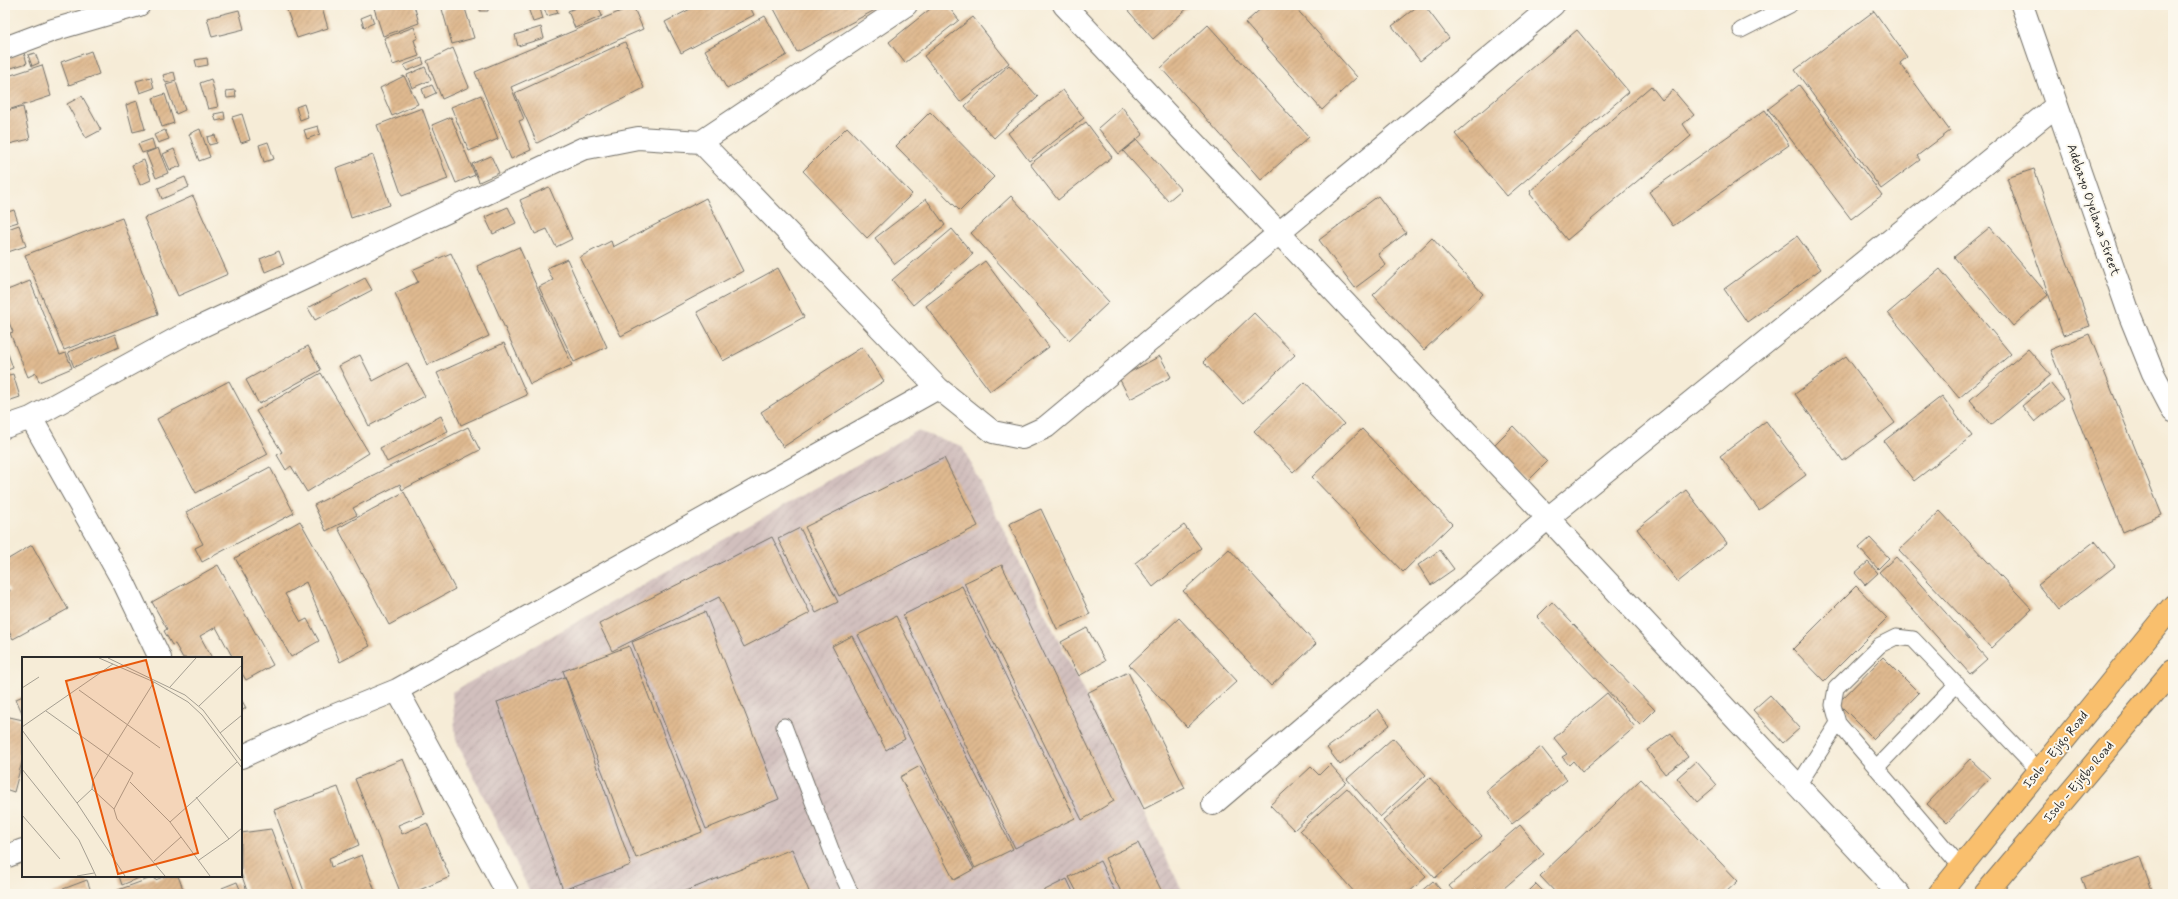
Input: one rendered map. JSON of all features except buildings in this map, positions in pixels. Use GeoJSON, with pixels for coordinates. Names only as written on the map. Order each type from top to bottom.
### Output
{"type":"FeatureCollection","features":[{"type":"Feature","properties":{"kind":"main road","name":"Isolo - Ejigo Road"},"geometry":{"type":"LineString","coordinates":[[1940,894],[2173,606]]}},
{"type":"Feature","properties":{"kind":"main road","name":"Isolo - Ejigbo Road"},"geometry":{"type":"LineString","coordinates":[[1987,893],[2173,670]]}},
{"type":"Feature","properties":{"kind":"street"},"geometry":{"type":"LineString","coordinates":[[5,48],[53,30],[139,5]]}},
{"type":"Feature","properties":{"kind":"street"},"geometry":{"type":"LineString","coordinates":[[5,427],[31,418],[185,334],[582,149],[638,138],[701,142],[906,5]]}},
{"type":"Feature","properties":{"kind":"street"},"geometry":{"type":"LineString","coordinates":[[1064,5],[1278,234],[1548,518],[1797,787],[1899,894]]}},
{"type":"Feature","properties":{"kind":"street"},"geometry":{"type":"LineString","coordinates":[[701,142],[938,388],[993,432],[1022,438],[1046,427],[1553,5]]}},
{"type":"Feature","properties":{"kind":"street","name":"Adebayo Oyelana Street"},"geometry":{"type":"LineString","coordinates":[[2022,5],[2130,316],[2153,373],[2173,411]]}},
{"type":"Feature","properties":{"kind":"street"},"geometry":{"type":"LineString","coordinates":[[1213,804],[1548,518],[2056,106]]}},
{"type":"Feature","properties":{"kind":"street"},"geometry":{"type":"LineString","coordinates":[[242,757],[313,724],[397,690],[938,388]]}},
{"type":"Feature","properties":{"kind":"street"},"geometry":{"type":"LineString","coordinates":[[31,418],[124,583],[160,657]]}},
{"type":"Feature","properties":{"kind":"street"},"geometry":{"type":"LineString","coordinates":[[397,690],[508,894]]}},
{"type":"Feature","properties":{"kind":"street"},"geometry":{"type":"LineString","coordinates":[[5,857],[22,850]]}},
{"type":"Feature","properties":{"kind":"lane"},"geometry":{"type":"LineString","coordinates":[[1741,30],[1790,5]]}},
{"type":"Feature","properties":{"kind":"lane"},"geometry":{"type":"LineString","coordinates":[[1961,867],[1838,723],[1833,705],[1836,688],[1880,645],[1896,637],[1913,639],[2039,771]]}},
{"type":"Feature","properties":{"kind":"lane"},"geometry":{"type":"LineString","coordinates":[[1876,768],[1957,684]]}},
{"type":"Feature","properties":{"kind":"lane"},"geometry":{"type":"LineString","coordinates":[[1797,787],[1838,723]]}},
{"type":"Feature","properties":{"kind":"lane"},"geometry":{"type":"LineString","coordinates":[[784,726],[831,850],[851,894]]}},
{"type":"Feature","properties":{"kind":"shaded area"},"geometry":{"type":"Polygon","coordinates":[[[917,431],[962,446],[1184,894],[531,894],[456,740],[452,692],[917,431]]]}}]}
